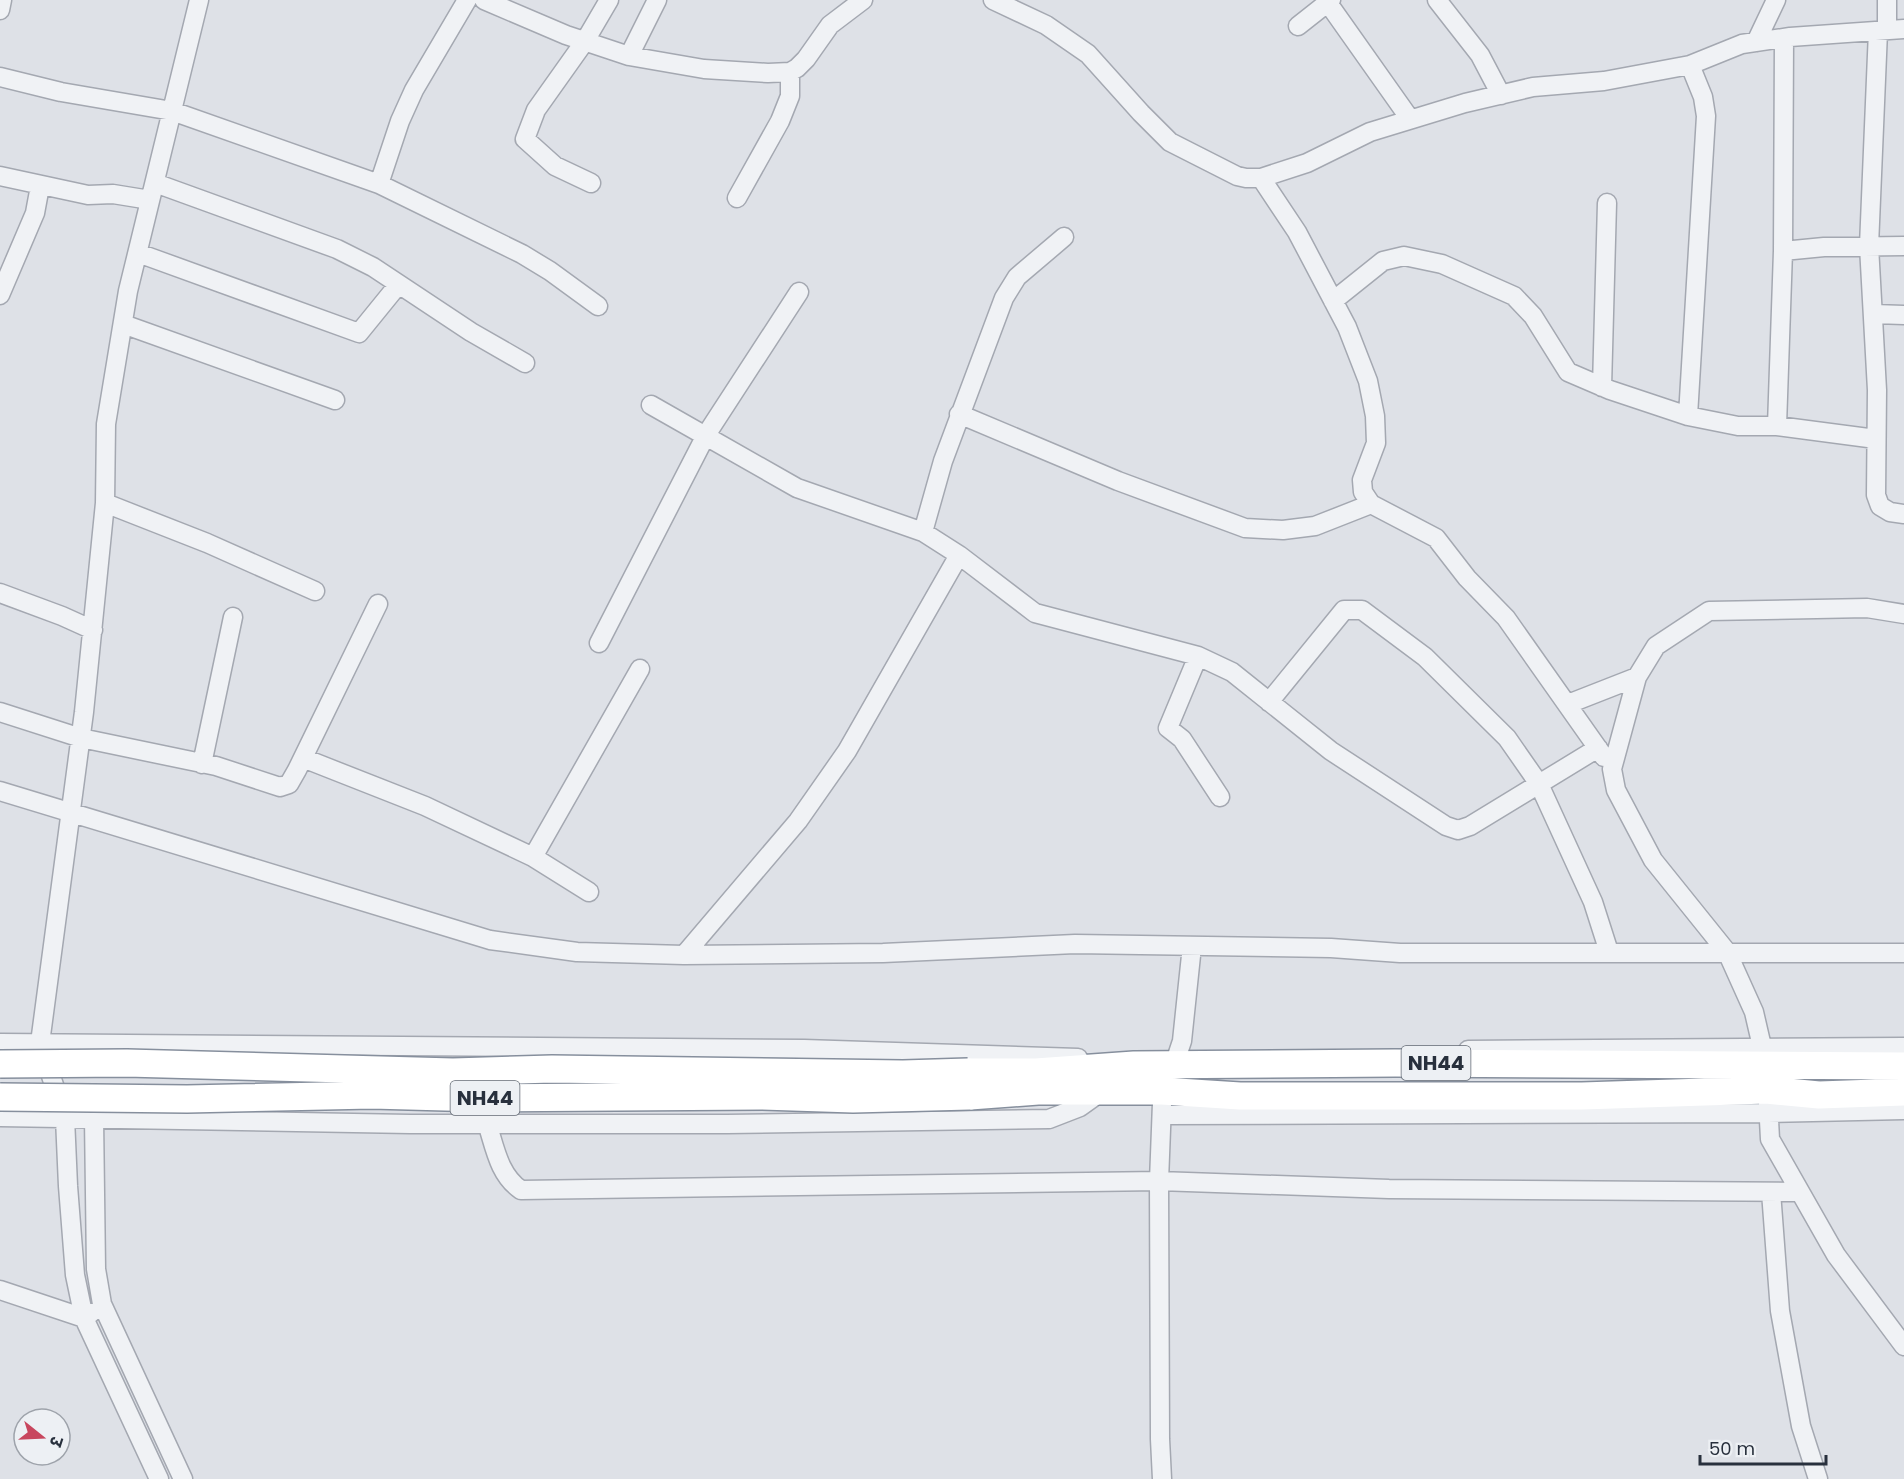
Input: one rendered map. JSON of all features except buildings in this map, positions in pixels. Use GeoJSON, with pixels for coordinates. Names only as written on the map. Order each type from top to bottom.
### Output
{"type":"FeatureCollection","features":[{"type":"Feature","properties":{"kind":"highway","name":"NH44"},"geometry":{"type":"LineString","coordinates":[[0,1096],[187,1099],[372,1095],[482,1098],[762,1095],[853,1099],[969,1084],[1036,1072],[1134,1065],[1176,1059],[1466,1063],[1766,1079],[1819,1095],[1904,1092]]}},
{"type":"Feature","properties":{"kind":"highway","name":"NH44"},"geometry":{"type":"LineString","coordinates":[[0,1064],[127,1063],[453,1072],[552,1069],[903,1074],[1038,1091],[1101,1092],[1162,1103],[1240,1096],[1582,1096],[1904,1066]]}},
{"type":"Feature","properties":{"kind":"street"},"geometry":{"type":"LineString","coordinates":[[0,10],[2,0]]}},
{"type":"Feature","properties":{"kind":"street"},"geometry":{"type":"LineString","coordinates":[[159,1479],[84,1318],[75,1275],[65,1118],[40,1043],[81,738],[93,630],[105,503],[106,424],[138,253],[199,0]]}},
{"type":"Feature","properties":{"kind":"street"},"geometry":{"type":"LineString","coordinates":[[379,184],[400,121],[414,90],[467,0]]}},
{"type":"Feature","properties":{"kind":"street"},"geometry":{"type":"LineString","coordinates":[[484,0],[585,41],[629,56],[704,69],[768,73],[790,72],[797,68],[830,25],[863,0]]}},
{"type":"Feature","properties":{"kind":"street"},"geometry":{"type":"LineString","coordinates":[[591,183],[555,166],[525,139],[536,110],[585,41],[609,0]]}},
{"type":"Feature","properties":{"kind":"street"},"geometry":{"type":"LineString","coordinates":[[629,56],[657,0]]}},
{"type":"Feature","properties":{"kind":"street"},"geometry":{"type":"LineString","coordinates":[[993,0],[1046,25],[1088,54],[1170,142],[1237,176],[1246,178],[1261,178],[1307,163],[1370,132],[1501,94],[1533,87],[1604,81],[1690,65],[1742,44],[1784,38],[1890,30]]}},
{"type":"Feature","properties":{"kind":"street"},"geometry":{"type":"LineString","coordinates":[[1437,0],[1480,55],[1501,94]]}},
{"type":"Feature","properties":{"kind":"street"},"geometry":{"type":"LineString","coordinates":[[1756,42],[1776,0]]}},
{"type":"Feature","properties":{"kind":"street"},"geometry":{"type":"LineString","coordinates":[[1887,0],[1890,30],[1869,246],[1874,314],[1876,495],[1880,506],[1890,512],[1904,514]]}},
{"type":"Feature","properties":{"kind":"street"},"geometry":{"type":"LineString","coordinates":[[1299,26],[1330,1],[1410,119]]}},
{"type":"Feature","properties":{"kind":"street"},"geometry":{"type":"LineString","coordinates":[[1777,426],[1783,251],[1784,38]]}},
{"type":"Feature","properties":{"kind":"street"},"geometry":{"type":"LineString","coordinates":[[1688,416],[1706,116],[1703,97],[1690,65]]}},
{"type":"Feature","properties":{"kind":"street"},"geometry":{"type":"LineString","coordinates":[[737,198],[780,121],[790,96],[790,72]]}},
{"type":"Feature","properties":{"kind":"street"},"geometry":{"type":"LineString","coordinates":[[0,76],[61,92],[97,96],[172,111],[379,184],[522,254],[598,306]]}},
{"type":"Feature","properties":{"kind":"street"},"geometry":{"type":"LineString","coordinates":[[0,176],[88,195],[152,192],[337,249],[373,267],[471,332],[525,363]]}},
{"type":"Feature","properties":{"kind":"street"},"geometry":{"type":"LineString","coordinates":[[1261,178],[1297,232],[1347,327],[1368,381],[1375,416],[1376,443],[1362,480],[1363,492],[1371,504],[1436,538],[1467,578],[1506,618],[1612,769],[1616,790],[1653,860],[1727,952],[1754,1012],[1766,1079],[1770,1139],[1836,1255],[1904,1346]]}},
{"type":"Feature","properties":{"kind":"street"},"geometry":{"type":"LineString","coordinates":[[0,295],[35,213],[40,186]]}},
{"type":"Feature","properties":{"kind":"street"},"geometry":{"type":"LineString","coordinates":[[1602,387],[1607,203]]}},
{"type":"Feature","properties":{"kind":"street"},"geometry":{"type":"LineString","coordinates":[[923,532],[959,414],[1010,287],[1017,277],[1064,237]]}},
{"type":"Feature","properties":{"kind":"street"},"geometry":{"type":"LineString","coordinates":[[1783,251],[1824,247],[1904,246]]}},
{"type":"Feature","properties":{"kind":"street"},"geometry":{"type":"LineString","coordinates":[[138,253],[359,333],[398,285]]}},
{"type":"Feature","properties":{"kind":"street"},"geometry":{"type":"LineString","coordinates":[[1333,301],[1383,261],[1404,256],[1442,264],[1514,296],[1533,316],[1568,372],[1602,387],[1688,416],[1738,426],[1777,426],[1876,439]]}},
{"type":"Feature","properties":{"kind":"street"},"geometry":{"type":"LineString","coordinates":[[599,643],[706,435],[799,292]]}},
{"type":"Feature","properties":{"kind":"street"},"geometry":{"type":"LineString","coordinates":[[1874,314],[1904,315]]}},
{"type":"Feature","properties":{"kind":"street"},"geometry":{"type":"LineString","coordinates":[[123,324],[335,400]]}},
{"type":"Feature","properties":{"kind":"street"},"geometry":{"type":"LineString","coordinates":[[651,405],[796,488],[923,532],[959,555],[1035,613],[1197,656],[1232,672],[1331,751],[1446,826],[1458,830],[1470,826],[1598,748]]}},
{"type":"Feature","properties":{"kind":"street"},"geometry":{"type":"LineString","coordinates":[[959,414],[1118,481],[1245,528],[1283,530],[1315,526],[1371,504]]}},
{"type":"Feature","properties":{"kind":"street"},"geometry":{"type":"LineString","coordinates":[[105,503],[207,543],[315,591]]}},
{"type":"Feature","properties":{"kind":"street"},"geometry":{"type":"LineString","coordinates":[[684,956],[798,821],[847,751],[959,555]]}},
{"type":"Feature","properties":{"kind":"street"},"geometry":{"type":"LineString","coordinates":[[0,593],[93,630]]}},
{"type":"Feature","properties":{"kind":"street"},"geometry":{"type":"LineString","coordinates":[[0,712],[81,738],[202,764],[280,788],[288,784],[303,758],[378,604]]}},
{"type":"Feature","properties":{"kind":"street"},"geometry":{"type":"LineString","coordinates":[[1612,769],[1637,677],[1656,646],[1709,611],[1867,608],[1904,614]]}},
{"type":"Feature","properties":{"kind":"street"},"geometry":{"type":"LineString","coordinates":[[1269,702],[1344,610],[1362,610],[1425,657],[1507,738],[1539,784],[1593,902],[1609,952]]}},
{"type":"Feature","properties":{"kind":"street"},"geometry":{"type":"LineString","coordinates":[[202,764],[233,617]]}},
{"type":"Feature","properties":{"kind":"street"},"geometry":{"type":"LineString","coordinates":[[1197,656],[1168,728],[1182,740],[1220,797]]}},
{"type":"Feature","properties":{"kind":"street"},"geometry":{"type":"LineString","coordinates":[[533,857],[640,669]]}},
{"type":"Feature","properties":{"kind":"street"},"geometry":{"type":"LineString","coordinates":[[1568,704],[1637,677]]}},
{"type":"Feature","properties":{"kind":"street"},"geometry":{"type":"LineString","coordinates":[[303,758],[425,806],[533,857],[589,892]]}},
{"type":"Feature","properties":{"kind":"street"},"geometry":{"type":"LineString","coordinates":[[0,791],[490,940],[577,952],[684,956],[884,952],[1075,944],[1332,948],[1400,952],[1904,953]]}},
{"type":"Feature","properties":{"kind":"street"},"geometry":{"type":"LineString","coordinates":[[0,1043],[804,1049],[1176,1059],[1182,1041],[1192,946]]}},
{"type":"Feature","properties":{"kind":"street"},"geometry":{"type":"LineString","coordinates":[[1766,1079],[1904,1047]]}},
{"type":"Feature","properties":{"kind":"street"},"geometry":{"type":"LineString","coordinates":[[1766,1079],[1904,1110]]}},
{"type":"Feature","properties":{"kind":"street"},"geometry":{"type":"LineString","coordinates":[[0,1117],[727,1124],[1049,1119],[1080,1107],[1101,1092]]}},
{"type":"Feature","properties":{"kind":"street"},"geometry":{"type":"LineString","coordinates":[[1162,1103],[1159,1181],[1162,1479]]}},
{"type":"Feature","properties":{"kind":"street"},"geometry":{"type":"LineString","coordinates":[[94,1118],[96,1269],[102,1304],[183,1479]]}},
{"type":"Feature","properties":{"kind":"street"},"geometry":{"type":"LineString","coordinates":[[487,1123],[504,1173],[512,1184],[521,1190],[1159,1181],[1389,1189],[1800,1192]]}},
{"type":"Feature","properties":{"kind":"street"},"geometry":{"type":"LineString","coordinates":[[1771,1192],[1780,1311],[1801,1426],[1818,1479]]}},
{"type":"Feature","properties":{"kind":"street"},"geometry":{"type":"LineString","coordinates":[[0,1290],[84,1318]]}},
{"type":"Feature","properties":{"kind":"street"},"geometry":{"type":"LineString","coordinates":[[84,1318],[102,1304]]}}]}
